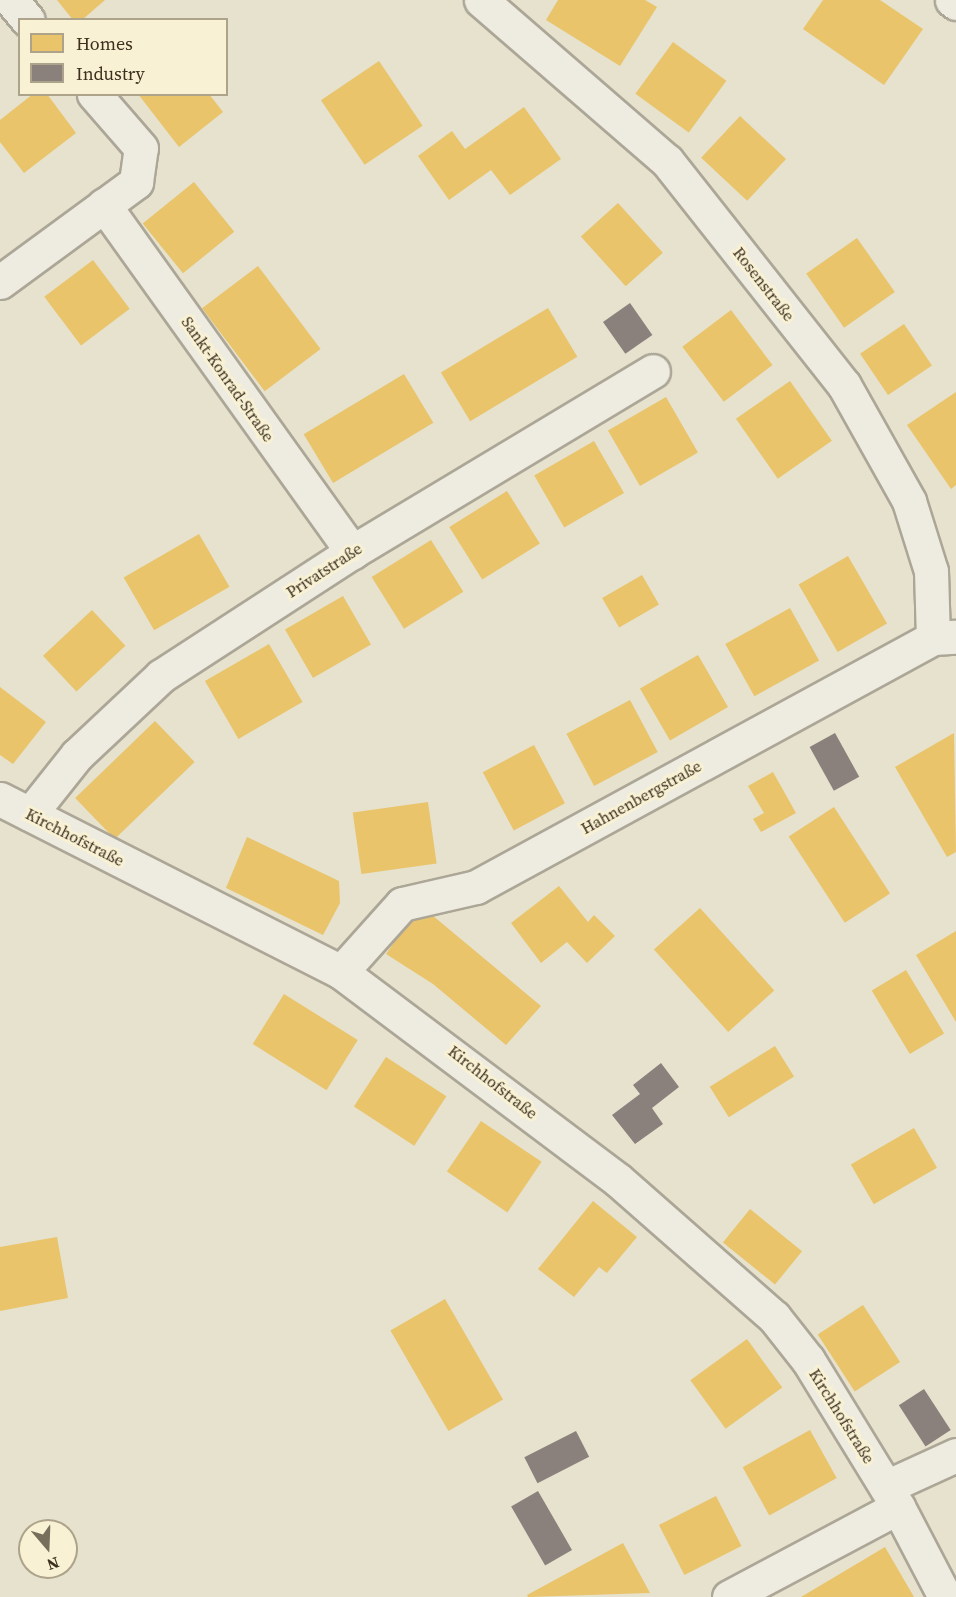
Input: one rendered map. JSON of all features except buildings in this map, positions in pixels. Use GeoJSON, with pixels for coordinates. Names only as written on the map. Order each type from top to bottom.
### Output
{"type":"FeatureCollection","features":[{"type":"Feature","properties":{"kind":"street"},"geometry":{"type":"LineString","coordinates":[[11,0],[26,18]]}},
{"type":"Feature","properties":{"kind":"street","name":"Rosenstraße"},"geometry":{"type":"LineString","coordinates":[[481,0],[667,161],[844,385],[909,501],[931,571],[945,638]]}},
{"type":"Feature","properties":{"kind":"street"},"geometry":{"type":"LineString","coordinates":[[952,0],[956,3]]}},
{"type":"Feature","properties":{"kind":"street"},"geometry":{"type":"LineString","coordinates":[[0,282],[136,182],[141,148],[96,96]]}},
{"type":"Feature","properties":{"kind":"street","name":"Sankt-Konrad-Straße"},"geometry":{"type":"LineString","coordinates":[[104,205],[352,552]]}},
{"type":"Feature","properties":{"kind":"street","name":"Privatstraße"},"geometry":{"type":"LineString","coordinates":[[30,814],[77,755],[161,676],[352,552],[653,371]]}},
{"type":"Feature","properties":{"kind":"street","name":"Hahnenbergstraße"},"geometry":{"type":"LineString","coordinates":[[341,972],[402,903],[476,887],[945,638]]}},
{"type":"Feature","properties":{"kind":"street","name":"Kirchhofstraße"},"geometry":{"type":"LineString","coordinates":[[0,799],[341,972],[618,1180],[766,1310],[808,1360],[892,1497],[945,1597]]}},
{"type":"Feature","properties":{"kind":"street"},"geometry":{"type":"LineString","coordinates":[[729,1597],[775,1587],[892,1497],[956,1455]]}}]}
